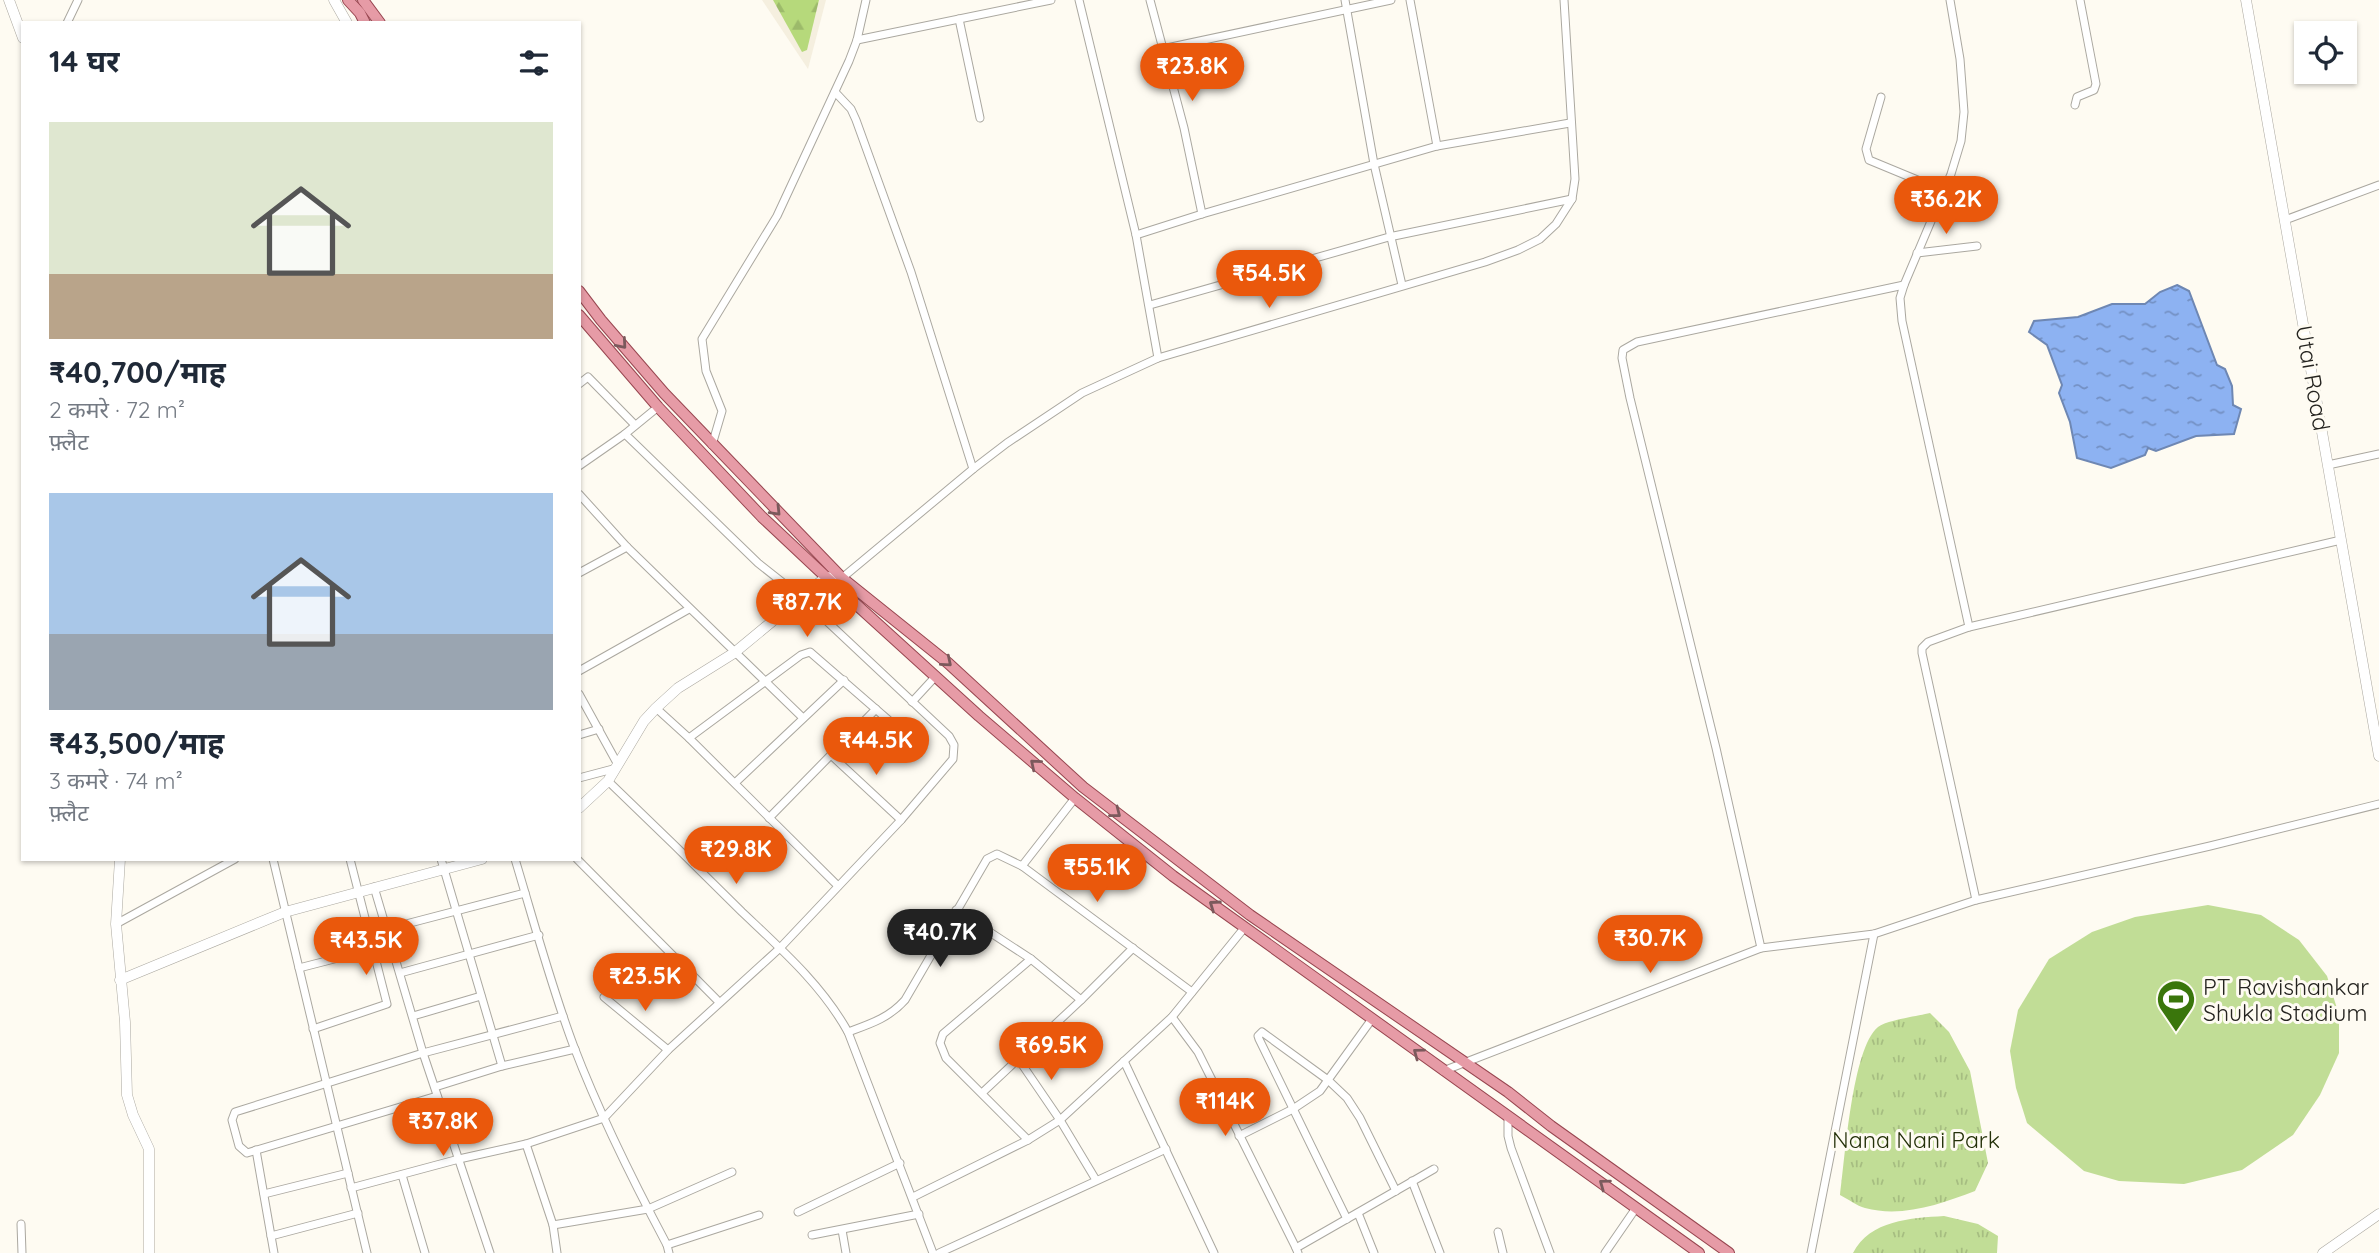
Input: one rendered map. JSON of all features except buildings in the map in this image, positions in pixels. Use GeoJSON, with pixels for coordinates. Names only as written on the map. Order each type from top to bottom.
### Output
{"type":"FeatureCollection","features":[{"type":"Feature","properties":{"kind":"main road"},"geometry":{"type":"LineString","coordinates":[[348,0],[364,21]]}},
{"type":"Feature","properties":{"kind":"main road"},"geometry":{"type":"LineString","coordinates":[[367,2],[379,21]]}},
{"type":"Feature","properties":{"kind":"main road"},"geometry":{"type":"LineString","coordinates":[[581,294],[664,393],[842,578],[948,663],[1083,787],[1250,915],[1462,1061],[1729,1253]]}},
{"type":"Feature","properties":{"kind":"main road"},"geometry":{"type":"LineString","coordinates":[[581,317],[658,407],[762,517],[935,677],[1075,798],[1173,876],[1699,1253]]}},
{"type":"Feature","properties":{"kind":"street"},"geometry":{"type":"LineString","coordinates":[[9,0],[21,33]]}},
{"type":"Feature","properties":{"kind":"street"},"geometry":{"type":"LineString","coordinates":[[68,21],[78,0]]}},
{"type":"Feature","properties":{"kind":"street"},"geometry":{"type":"LineString","coordinates":[[334,0],[346,21]]}},
{"type":"Feature","properties":{"kind":"street"},"geometry":{"type":"LineString","coordinates":[[712,445],[722,411],[706,371],[702,339],[777,216],[857,40],[866,0]]}},
{"type":"Feature","properties":{"kind":"street"},"geometry":{"type":"LineString","coordinates":[[857,40],[1051,0]]}},
{"type":"Feature","properties":{"kind":"street"},"geometry":{"type":"LineString","coordinates":[[1079,0],[1136,235],[1158,358]]}},
{"type":"Feature","properties":{"kind":"street"},"geometry":{"type":"LineString","coordinates":[[1150,0],[1184,128],[1202,214]]}},
{"type":"Feature","properties":{"kind":"street"},"geometry":{"type":"LineString","coordinates":[[1345,0],[1374,164],[1402,285]]}},
{"type":"Feature","properties":{"kind":"street"},"geometry":{"type":"LineString","coordinates":[[1162,49],[1391,0]]}},
{"type":"Feature","properties":{"kind":"street"},"geometry":{"type":"LineString","coordinates":[[1410,0],[1437,146]]}},
{"type":"Feature","properties":{"kind":"street"},"geometry":{"type":"LineString","coordinates":[[581,806],[608,781],[644,721],[678,688],[734,653],[826,577],[842,578],[973,468],[1082,393],[1158,358],[1485,262],[1541,239],[1556,224],[1572,199],[1575,179],[1564,0]]}},
{"type":"Feature","properties":{"kind":"street"},"geometry":{"type":"LineString","coordinates":[[1950,0],[1960,59],[1964,112],[1961,141],[1944,191],[1903,285],[1900,298],[1902,321],[1969,627]]}},
{"type":"Feature","properties":{"kind":"street"},"geometry":{"type":"LineString","coordinates":[[2075,105],[2077,97],[2094,90],[2096,84],[2080,0]]}},
{"type":"Feature","properties":{"kind":"street","name":"Utai Road"},"geometry":{"type":"LineString","coordinates":[[2246,0],[2379,756]]}},
{"type":"Feature","properties":{"kind":"street"},"geometry":{"type":"LineString","coordinates":[[959,19],[980,117]]}},
{"type":"Feature","properties":{"kind":"street"},"geometry":{"type":"LineString","coordinates":[[835,92],[851,108],[856,120],[911,272],[973,468]]}},
{"type":"Feature","properties":{"kind":"street"},"geometry":{"type":"LineString","coordinates":[[1881,97],[1866,149],[1869,160],[1944,191]]}},
{"type":"Feature","properties":{"kind":"street"},"geometry":{"type":"LineString","coordinates":[[1136,235],[1437,146],[1570,123]]}},
{"type":"Feature","properties":{"kind":"street"},"geometry":{"type":"LineString","coordinates":[[2285,220],[2379,185]]}},
{"type":"Feature","properties":{"kind":"street"},"geometry":{"type":"LineString","coordinates":[[1150,305],[1389,237],[1572,199]]}},
{"type":"Feature","properties":{"kind":"street"},"geometry":{"type":"LineString","coordinates":[[1917,253],[1978,246]]}},
{"type":"Feature","properties":{"kind":"street"},"geometry":{"type":"LineString","coordinates":[[1761,948],[1716,748],[1630,398],[1622,358],[1623,350],[1637,342],[1903,285]]}},
{"type":"Feature","properties":{"kind":"street"},"geometry":{"type":"LineString","coordinates":[[581,382],[588,377],[635,425]]}},
{"type":"Feature","properties":{"kind":"street"},"geometry":{"type":"LineString","coordinates":[[581,466],[658,407]]}},
{"type":"Feature","properties":{"kind":"street"},"geometry":{"type":"LineString","coordinates":[[351,1188],[526,1144],[604,1118],[668,1050],[780,948],[901,820],[953,760],[954,744],[949,736],[914,699],[802,597],[758,563],[625,434]]}},
{"type":"Feature","properties":{"kind":"street"},"geometry":{"type":"LineString","coordinates":[[2328,466],[2379,454]]}},
{"type":"Feature","properties":{"kind":"street"},"geometry":{"type":"LineString","coordinates":[[581,496],[689,609],[803,718]]}},
{"type":"Feature","properties":{"kind":"street"},"geometry":{"type":"LineString","coordinates":[[1976,900],[1922,653],[1922,648],[1928,642],[1969,627],[2341,540]]}},
{"type":"Feature","properties":{"kind":"street"},"geometry":{"type":"LineString","coordinates":[[581,572],[627,547]]}},
{"type":"Feature","properties":{"kind":"street"},"geometry":{"type":"LineString","coordinates":[[581,670],[689,609]]}},
{"type":"Feature","properties":{"kind":"street"},"geometry":{"type":"LineString","coordinates":[[690,738],[801,655],[810,652],[916,744]]}},
{"type":"Feature","properties":{"kind":"street"},"geometry":{"type":"LineString","coordinates":[[914,699],[935,677]]}},
{"type":"Feature","properties":{"kind":"street"},"geometry":{"type":"LineString","coordinates":[[736,783],[844,680]]}},
{"type":"Feature","properties":{"kind":"street"},"geometry":{"type":"LineString","coordinates":[[581,698],[599,729],[615,766]]}},
{"type":"Feature","properties":{"kind":"street"},"geometry":{"type":"LineString","coordinates":[[656,708],[690,738],[838,886]]}},
{"type":"Feature","properties":{"kind":"street"},"geometry":{"type":"LineString","coordinates":[[769,818],[876,709]]}},
{"type":"Feature","properties":{"kind":"street"},"geometry":{"type":"LineString","coordinates":[[581,734],[599,729]]}},
{"type":"Feature","properties":{"kind":"street"},"geometry":{"type":"LineString","coordinates":[[831,755],[901,820]]}},
{"type":"Feature","properties":{"kind":"street"},"geometry":{"type":"LineString","coordinates":[[581,777],[615,766]]}},
{"type":"Feature","properties":{"kind":"street"},"geometry":{"type":"LineString","coordinates":[[608,781],[780,948],[818,988],[838,1016],[847,1030],[933,1253]]}},
{"type":"Feature","properties":{"kind":"street"},"geometry":{"type":"LineString","coordinates":[[1022,866],[1075,798]]}},
{"type":"Feature","properties":{"kind":"street"},"geometry":{"type":"LineString","coordinates":[[1442,1071],[1462,1061],[1761,948],[1874,934],[1976,900],[2379,804]]}},
{"type":"Feature","properties":{"kind":"street"},"geometry":{"type":"LineString","coordinates":[[847,1030],[882,1019],[895,1011],[905,1000],[991,855],[1002,855],[1022,866],[1192,992]]}},
{"type":"Feature","properties":{"kind":"street"},"geometry":{"type":"LineString","coordinates":[[120,861],[116,925],[125,1021],[128,1102],[149,1149],[149,1253]]}},
{"type":"Feature","properties":{"kind":"street"},"geometry":{"type":"LineString","coordinates":[[116,925],[231,861]]}},
{"type":"Feature","properties":{"kind":"street"},"geometry":{"type":"LineString","coordinates":[[273,861],[367,1253]]}},
{"type":"Feature","properties":{"kind":"street"},"geometry":{"type":"LineString","coordinates":[[313,1029],[387,1004],[350,861]]}},
{"type":"Feature","properties":{"kind":"street"},"geometry":{"type":"LineString","coordinates":[[120,981],[285,912],[374,887],[442,864],[466,861]]}},
{"type":"Feature","properties":{"kind":"street"},"geometry":{"type":"LineString","coordinates":[[516,861],[575,1049],[604,1118],[668,1249],[759,1215]]}},
{"type":"Feature","properties":{"kind":"street"},"geometry":{"type":"LineString","coordinates":[[579,861],[719,1002]]}},
{"type":"Feature","properties":{"kind":"street"},"geometry":{"type":"LineString","coordinates":[[442,864],[502,1066]]}},
{"type":"Feature","properties":{"kind":"street"},"geometry":{"type":"LineString","coordinates":[[374,887],[423,1053],[490,1253]]}},
{"type":"Feature","properties":{"kind":"street"},"geometry":{"type":"LineString","coordinates":[[387,929],[525,893]]}},
{"type":"Feature","properties":{"kind":"street"},"geometry":{"type":"LineString","coordinates":[[956,910],[1031,959],[1082,1000]]}},
{"type":"Feature","properties":{"kind":"street"},"geometry":{"type":"LineString","coordinates":[[913,1197],[1028,1140],[1060,1120],[1172,1017],[1245,927]]}},
{"type":"Feature","properties":{"kind":"street"},"geometry":{"type":"LineString","coordinates":[[1811,1253],[1874,934]]}},
{"type":"Feature","properties":{"kind":"street"},"geometry":{"type":"LineString","coordinates":[[400,973],[539,935]]}},
{"type":"Feature","properties":{"kind":"street"},"geometry":{"type":"LineString","coordinates":[[982,1093],[1082,1000],[1133,948]]}},
{"type":"Feature","properties":{"kind":"street"},"geometry":{"type":"LineString","coordinates":[[299,968],[373,949]]}},
{"type":"Feature","properties":{"kind":"street"},"geometry":{"type":"LineString","coordinates":[[1028,1140],[946,1058],[941,1050],[941,1039],[943,1034],[1031,959]]}},
{"type":"Feature","properties":{"kind":"street"},"geometry":{"type":"LineString","coordinates":[[413,1016],[481,996]]}},
{"type":"Feature","properties":{"kind":"street"},"geometry":{"type":"LineString","coordinates":[[604,997],[668,1050]]}},
{"type":"Feature","properties":{"kind":"street"},"geometry":{"type":"LineString","coordinates":[[563,1016],[423,1053],[233,1114],[239,1146],[247,1153],[337,1126],[502,1066],[575,1049]]}},
{"type":"Feature","properties":{"kind":"street"},"geometry":{"type":"LineString","coordinates":[[1172,1017],[1198,1052],[1297,1250],[1434,1169]]}},
{"type":"Feature","properties":{"kind":"street"},"geometry":{"type":"LineString","coordinates":[[1239,1136],[1293,1109],[1320,1091],[1373,1019]]}},
{"type":"Feature","properties":{"kind":"street"},"geometry":{"type":"LineString","coordinates":[[1346,1219],[1259,1039],[1259,1034],[1266,1032],[1347,1098],[1360,1118],[1395,1191]]}},
{"type":"Feature","properties":{"kind":"street"},"geometry":{"type":"LineString","coordinates":[[1019,1060],[1060,1120],[1096,1180]]}},
{"type":"Feature","properties":{"kind":"street"},"geometry":{"type":"LineString","coordinates":[[1124,1061],[1213,1253]]}},
{"type":"Feature","properties":{"kind":"street"},"geometry":{"type":"LineString","coordinates":[[1508,1115],[1511,1148],[1550,1253]]}},
{"type":"Feature","properties":{"kind":"street"},"geometry":{"type":"LineString","coordinates":[[526,1144],[553,1225],[557,1253]]}},
{"type":"Feature","properties":{"kind":"street"},"geometry":{"type":"LineString","coordinates":[[939,1253],[1166,1149]]}},
{"type":"Feature","properties":{"kind":"street"},"geometry":{"type":"LineString","coordinates":[[257,1150],[274,1253]]}},
{"type":"Feature","properties":{"kind":"street"},"geometry":{"type":"LineString","coordinates":[[798,1212],[900,1163]]}},
{"type":"Feature","properties":{"kind":"street"},"geometry":{"type":"LineString","coordinates":[[264,1194],[348,1172]]}},
{"type":"Feature","properties":{"kind":"street"},"geometry":{"type":"LineString","coordinates":[[553,1225],[648,1209],[732,1172]]}},
{"type":"Feature","properties":{"kind":"street"},"geometry":{"type":"LineString","coordinates":[[402,1175],[425,1253]]}},
{"type":"Feature","properties":{"kind":"street"},"geometry":{"type":"LineString","coordinates":[[1412,1181],[1440,1253]]}},
{"type":"Feature","properties":{"kind":"street"},"geometry":{"type":"LineString","coordinates":[[1605,1253],[1636,1208]]}},
{"type":"Feature","properties":{"kind":"street"},"geometry":{"type":"LineString","coordinates":[[271,1236],[358,1213]]}},
{"type":"Feature","properties":{"kind":"street"},"geometry":{"type":"LineString","coordinates":[[1357,1213],[1374,1253]]}},
{"type":"Feature","properties":{"kind":"street"},"geometry":{"type":"LineString","coordinates":[[812,1235],[919,1214]]}},
{"type":"Feature","properties":{"kind":"street"},"geometry":{"type":"LineString","coordinates":[[2323,1253],[2379,1214]]}},
{"type":"Feature","properties":{"kind":"street"},"geometry":{"type":"LineString","coordinates":[[22,1224],[22,1253]]}},
{"type":"Feature","properties":{"kind":"street"},"geometry":{"type":"LineString","coordinates":[[842,1230],[846,1253]]}},
{"type":"Feature","properties":{"kind":"street"},"geometry":{"type":"LineString","coordinates":[[1498,1232],[1503,1253]]}},
{"type":"Feature","properties":{"kind":"shaded area"},"geometry":{"type":"Polygon","coordinates":[[[762,0],[826,0],[808,69],[762,0]]]}},
{"type":"Feature","properties":{"kind":"green space"},"geometry":{"type":"Polygon","coordinates":[[[773,0],[819,0],[807,50],[802,52],[773,0]]]}},
{"type":"Feature","properties":{"kind":"green space","name":"PT Ravishankar Shukla Stadium"},"geometry":{"type":"Polygon","coordinates":[[[2208,905],[2261,915],[2299,940],[2327,976],[2339,1015],[2339,1053],[2320,1095],[2293,1135],[2242,1170],[2184,1184],[2119,1181],[2084,1171],[2027,1123],[2016,1088],[2010,1051],[2018,1010],[2049,959],[2092,932],[2135,917],[2208,905]]]}},
{"type":"Feature","properties":{"kind":"green space","name":"Nana Nani Park"},"geometry":{"type":"Polygon","coordinates":[[[1930,1013],[1949,1032],[1970,1071],[1988,1163],[1975,1191],[1949,1201],[1893,1211],[1862,1207],[1840,1195],[1851,1105],[1862,1057],[1869,1039],[1878,1027],[1895,1020],[1930,1013]]]}},
{"type":"Feature","properties":{"kind":"green space"},"geometry":{"type":"Polygon","coordinates":[[[1944,1216],[1978,1224],[1998,1236],[1997,1253],[1853,1253],[1860,1242],[1881,1227],[1905,1220],[1944,1216]]]}},
{"type":"Feature","properties":{"kind":"water"},"geometry":{"type":"Polygon","coordinates":[[[2177,285],[2189,291],[2217,365],[2225,369],[2232,386],[2233,405],[2241,409],[2234,434],[2196,436],[2156,451],[2148,448],[2145,455],[2111,468],[2077,458],[2070,422],[2059,393],[2062,385],[2047,345],[2029,332],[2034,321],[2078,317],[2112,304],[2145,304],[2160,292],[2177,285]]]}},
{"type":"Feature","properties":{"kind":"place","name":"PT Ravishankar Shukla Stadium"},"geometry":{"type":"Point","coordinates":[2176,1033]}}]}
